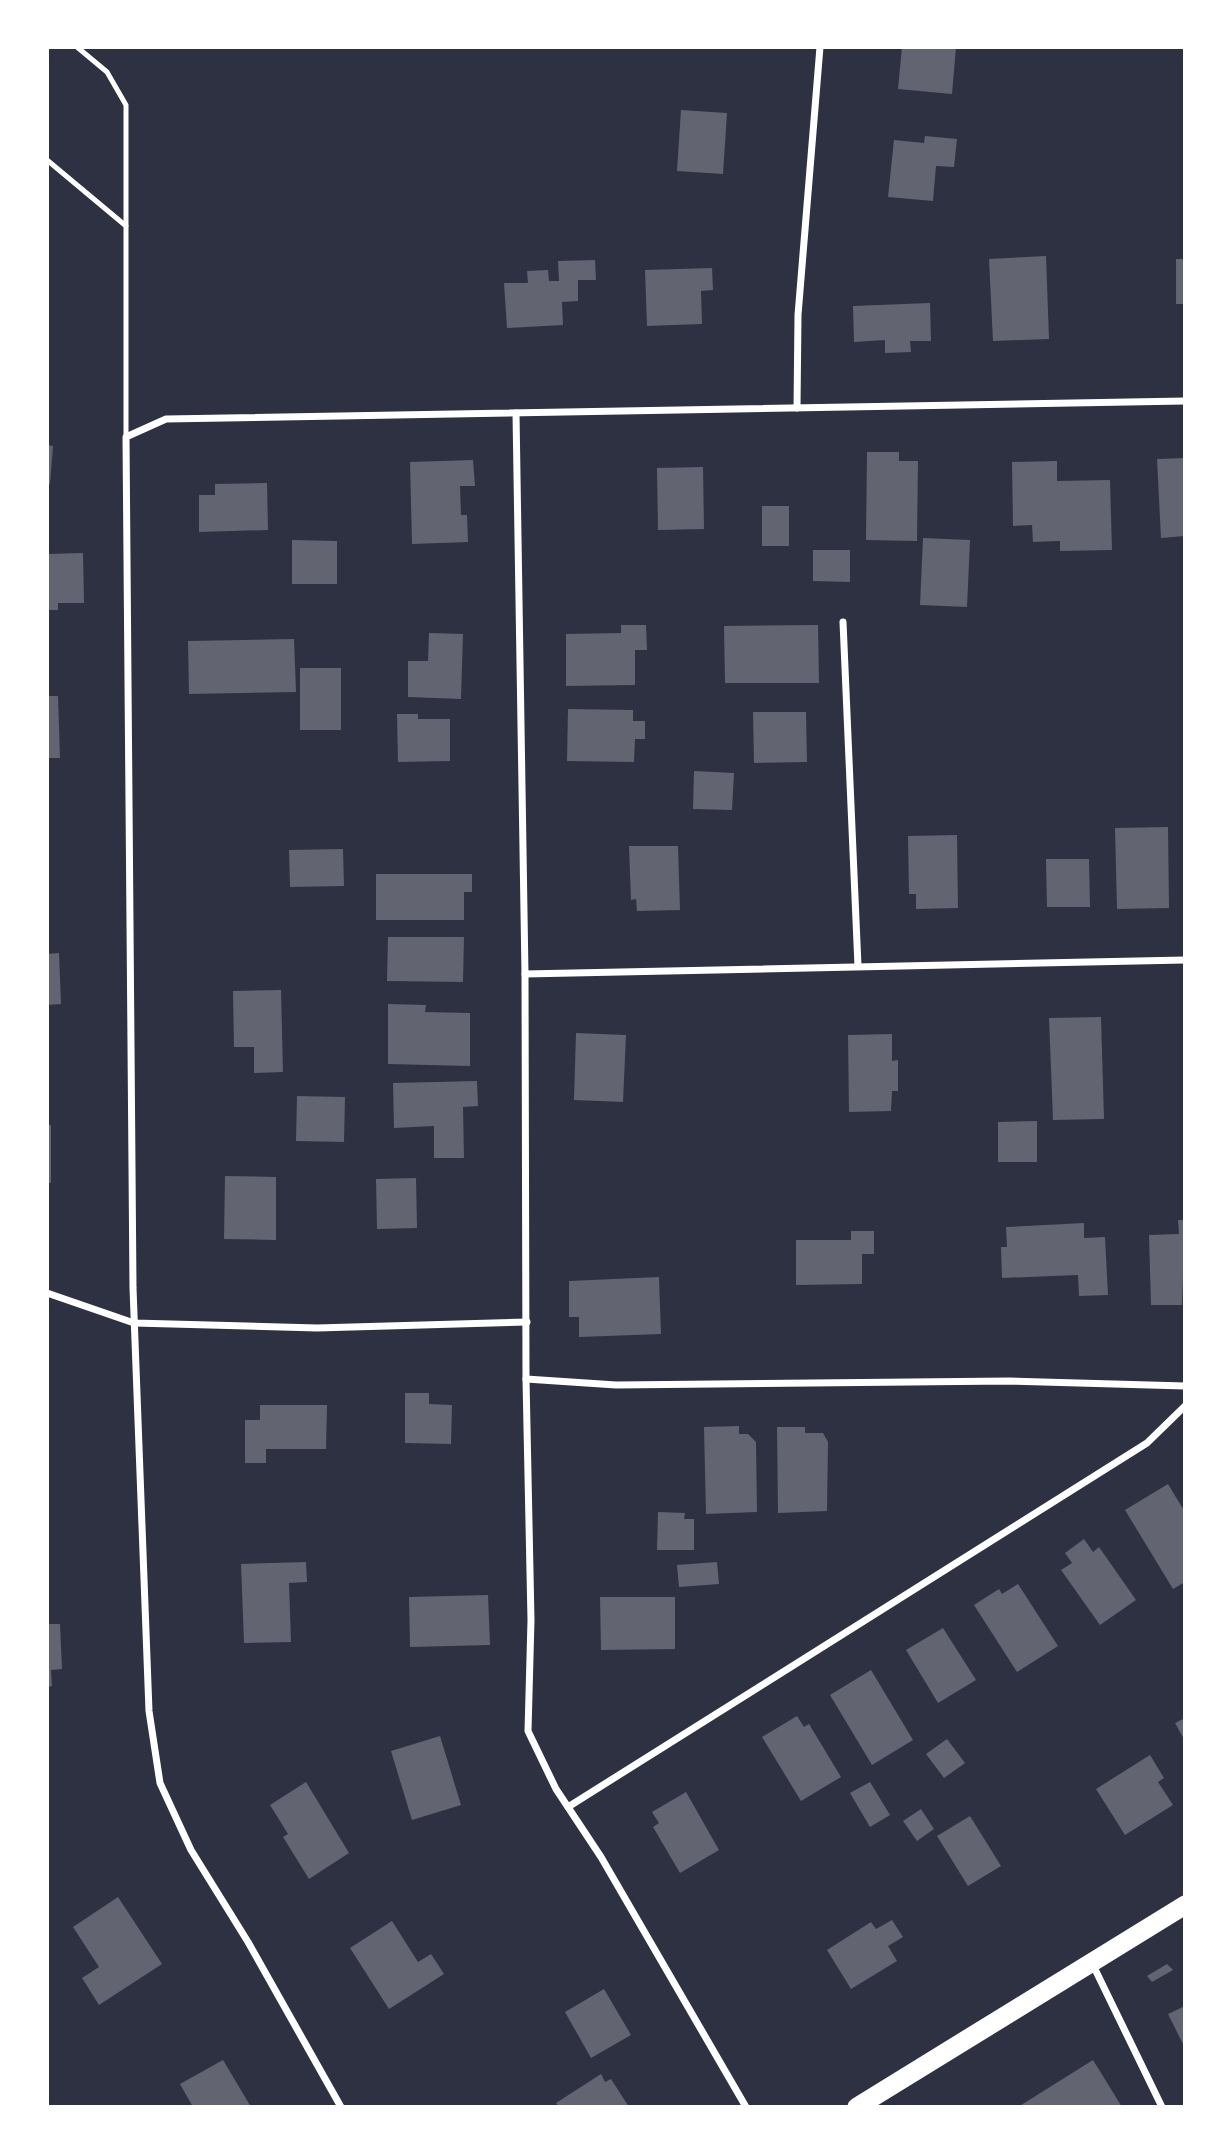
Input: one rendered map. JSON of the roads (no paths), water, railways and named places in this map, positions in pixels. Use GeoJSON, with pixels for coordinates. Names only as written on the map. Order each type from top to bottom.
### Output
{"type":"FeatureCollection","features":[{"type":"Feature","properties":{"kind":"highway"},"geometry":{"type":"LineString","coordinates":[[857,2107],[1185,1905]]}},
{"type":"Feature","properties":{"kind":"street"},"geometry":{"type":"LineString","coordinates":[[797,408],[799,315],[820,47]]}},
{"type":"Feature","properties":{"kind":"street"},"geometry":{"type":"LineString","coordinates":[[341,2107],[248,1942],[191,1850],[160,1783],[149,1712],[134,1322],[126,438],[166,419],[1185,401]]}},
{"type":"Feature","properties":{"kind":"street"},"geometry":{"type":"LineString","coordinates":[[516,413],[531,1620],[528,1731],[568,1807],[601,1857],[746,2107]]}},
{"type":"Feature","properties":{"kind":"street"},"geometry":{"type":"LineString","coordinates":[[842,622],[858,966]]}},
{"type":"Feature","properties":{"kind":"street"},"geometry":{"type":"LineString","coordinates":[[525,974],[1185,960]]}},
{"type":"Feature","properties":{"kind":"street"},"geometry":{"type":"LineString","coordinates":[[47,1293],[134,1322],[317,1328],[527,1322]]}},
{"type":"Feature","properties":{"kind":"street"},"geometry":{"type":"LineString","coordinates":[[526,1379],[616,1385],[1009,1381],[1185,1386]]}},
{"type":"Feature","properties":{"kind":"street"},"geometry":{"type":"LineString","coordinates":[[568,1807],[1147,1443],[1185,1406]]}},
{"type":"Feature","properties":{"kind":"street"},"geometry":{"type":"LineString","coordinates":[[1092,1963],[1162,2107]]}},
{"type":"Feature","properties":{"kind":"lane"},"geometry":{"type":"LineString","coordinates":[[77,47],[107,72],[126,105],[126,438]]}},
{"type":"Feature","properties":{"kind":"lane"},"geometry":{"type":"LineString","coordinates":[[47,160],[126,226]]}}]}
